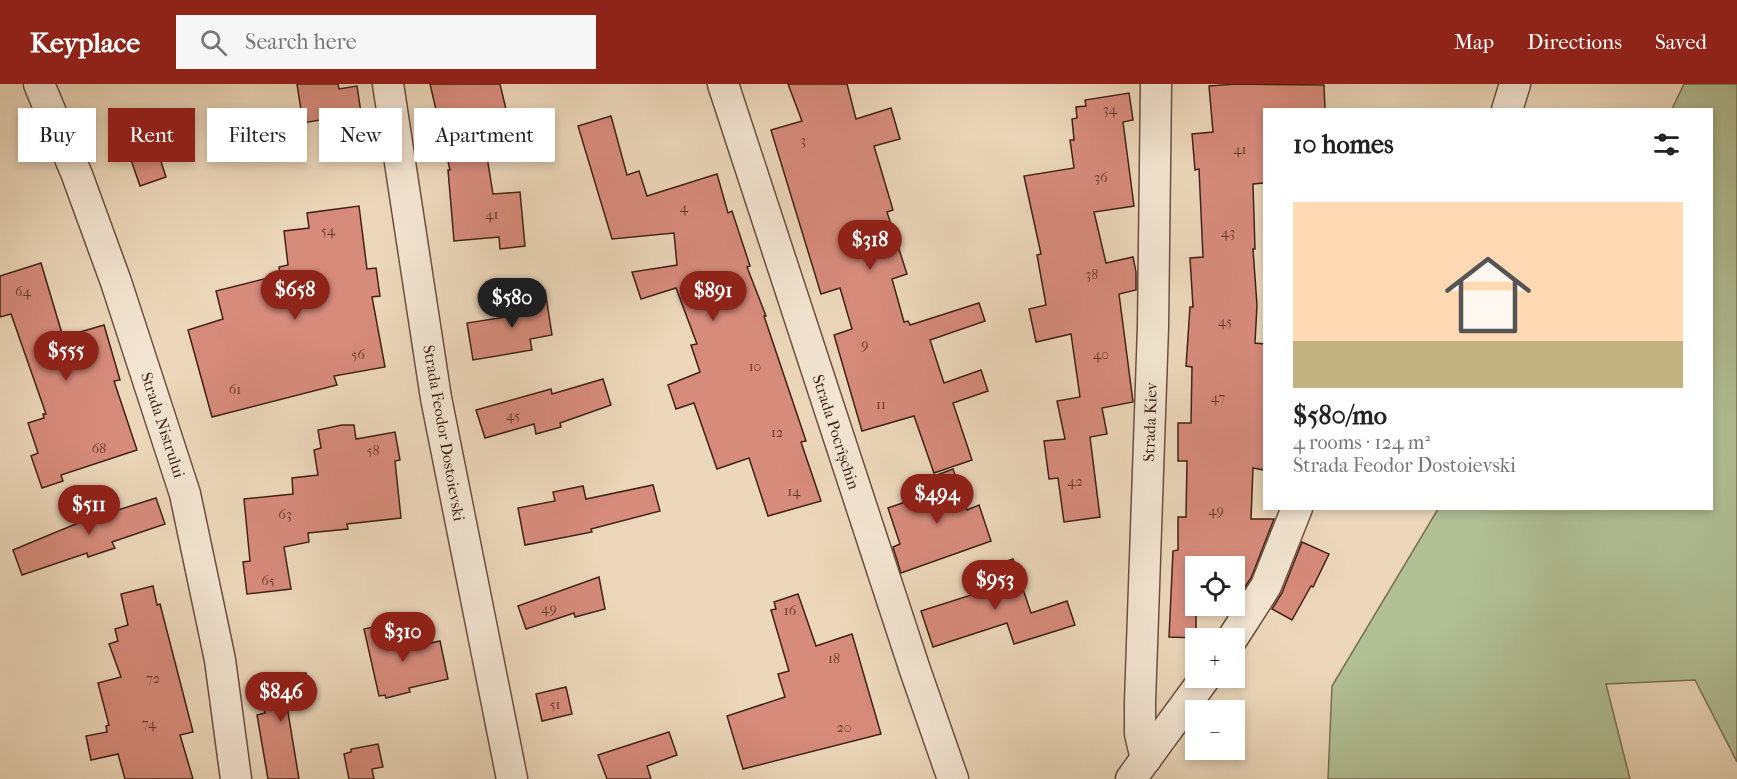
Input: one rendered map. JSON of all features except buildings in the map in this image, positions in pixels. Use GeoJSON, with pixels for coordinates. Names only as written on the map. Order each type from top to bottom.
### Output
{"type":"FeatureCollection","features":[{"type":"Feature","properties":{"kind":"street","name":"Strada Nistrului"},"geometry":{"type":"LineString","coordinates":[[39,84],[77,175],[116,282],[185,494],[220,660],[236,779]]}},
{"type":"Feature","properties":{"kind":"street","name":"Strada Feodor Dostoievski"},"geometry":{"type":"LineString","coordinates":[[388,84],[436,398],[512,779]]}},
{"type":"Feature","properties":{"kind":"street","name":"Strada Pocrîșchin"},"geometry":{"type":"LineString","coordinates":[[723,84],[911,659],[953,779]]}},
{"type":"Feature","properties":{"kind":"street","name":"Strada Kiev"},"geometry":{"type":"LineString","coordinates":[[1138,769],[1153,327],[1156,84]]}},
{"type":"Feature","properties":{"kind":"street"},"geometry":{"type":"LineString","coordinates":[[1508,108],[1515,84]]}},
{"type":"Feature","properties":{"kind":"street"},"geometry":{"type":"LineString","coordinates":[[1239,628],[1266,586],[1296,510]]}},
{"type":"Feature","properties":{"kind":"street"},"geometry":{"type":"LineString","coordinates":[[1138,769],[1199,688]]}},
{"type":"Feature","properties":{"kind":"green space"},"geometry":{"type":"Polygon","coordinates":[[[1684,84],[1737,84],[1737,762],[1695,680],[1606,684],[1630,779],[1328,779],[1332,686],[1437,510],[1713,510],[1713,108],[1672,108],[1684,84]]]}}]}
